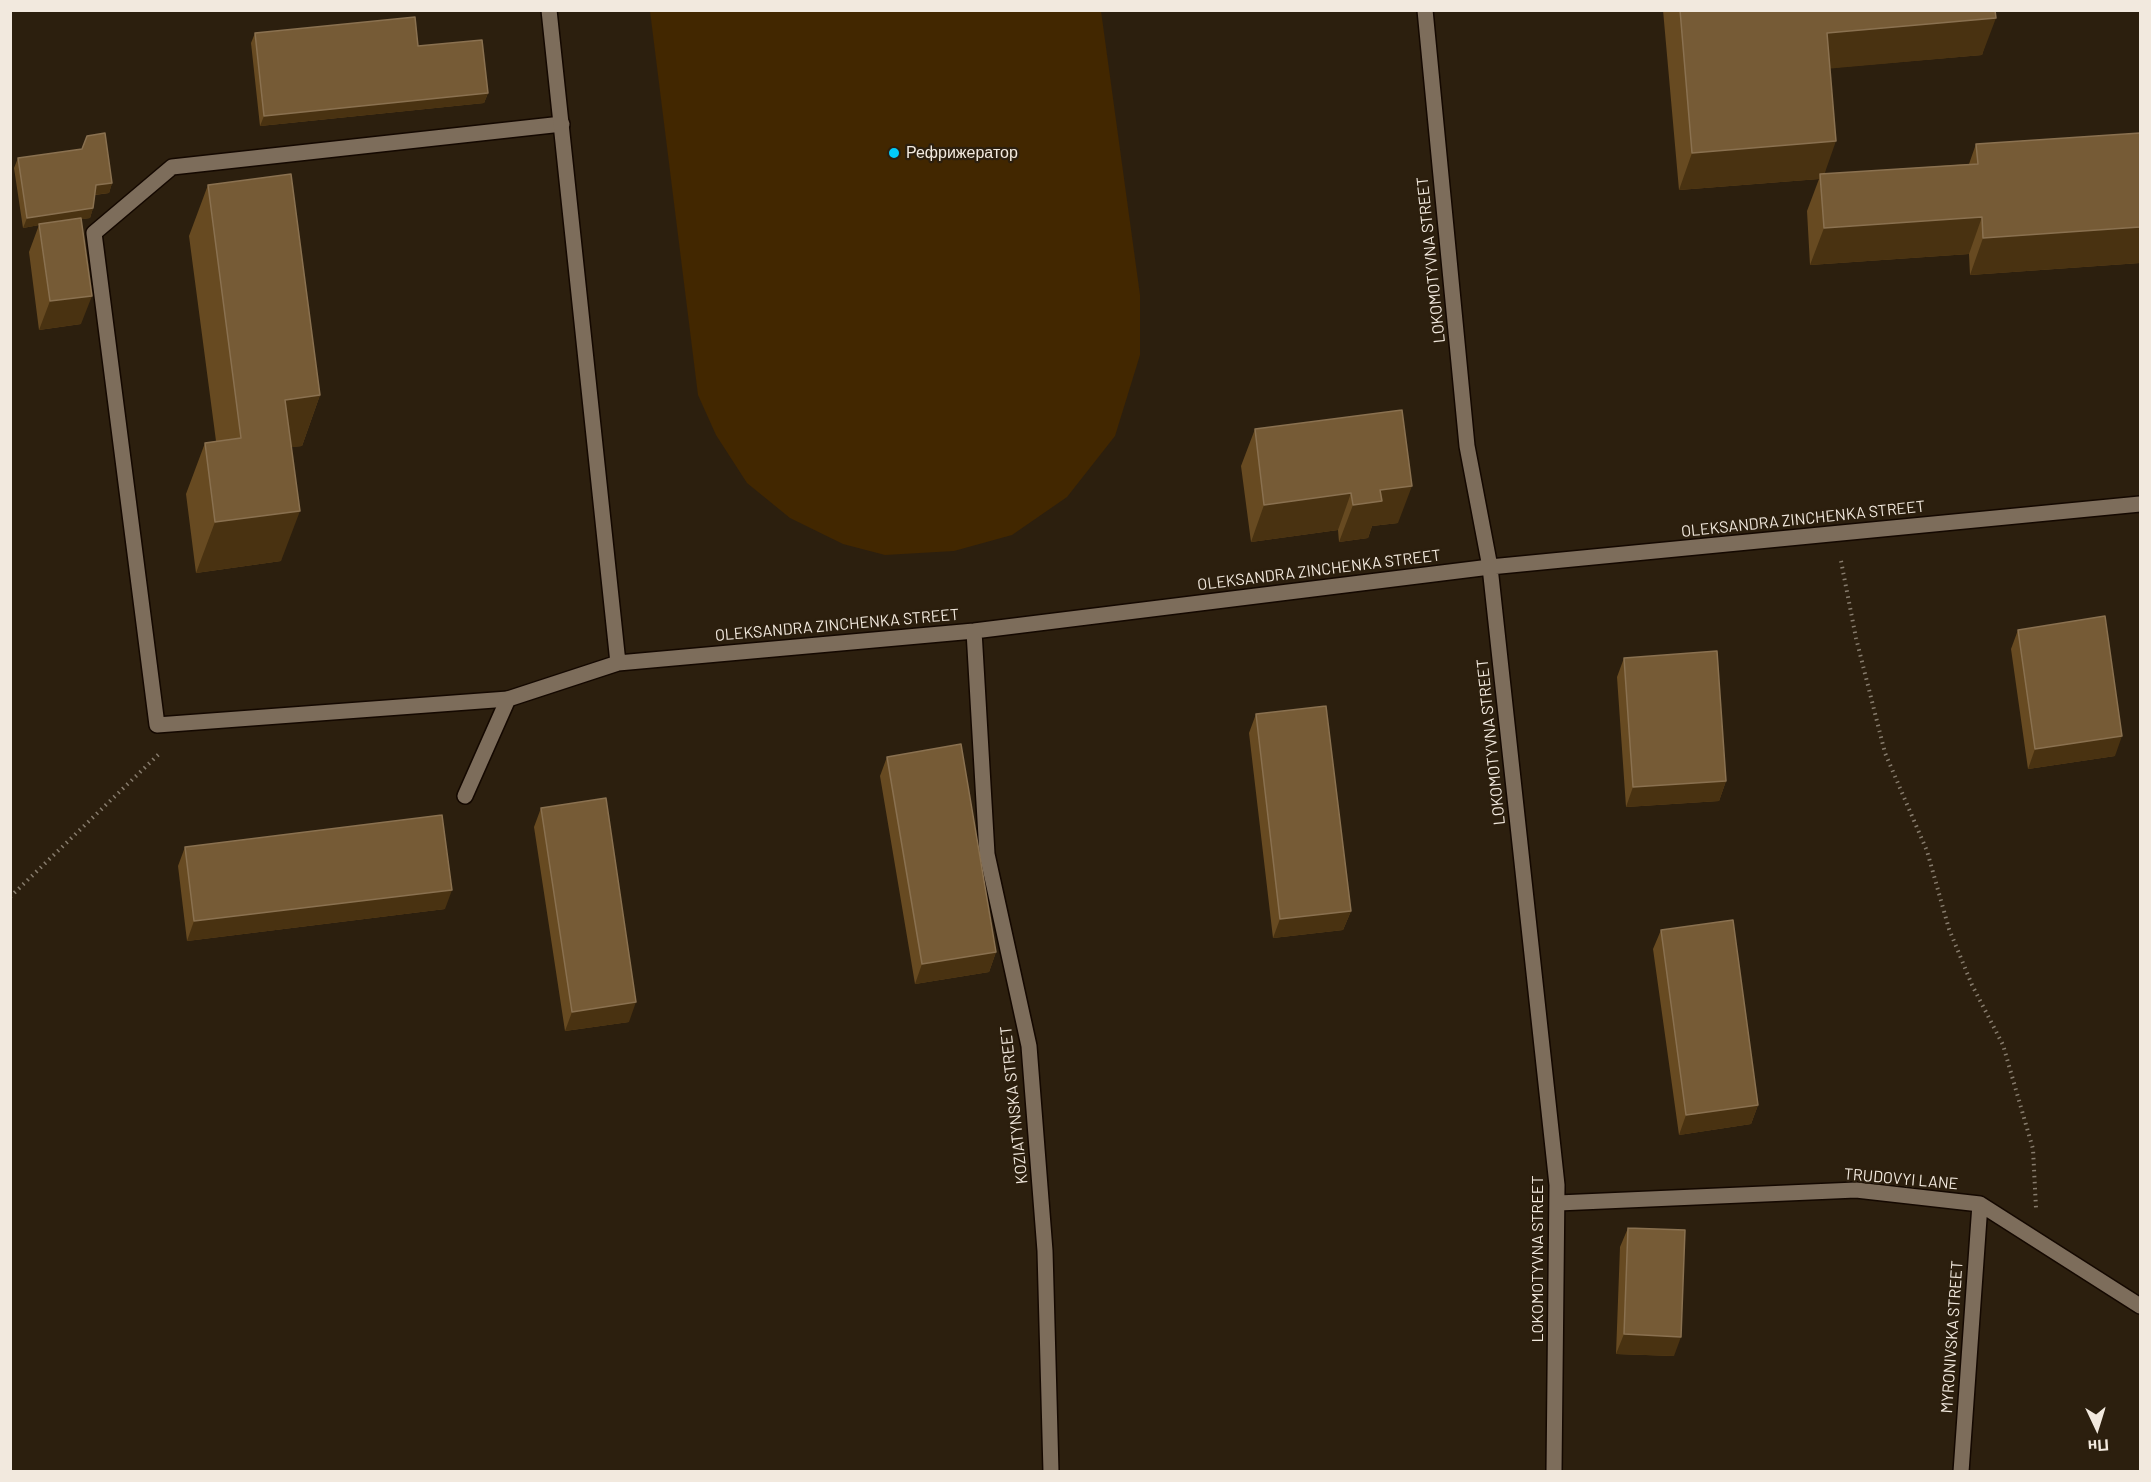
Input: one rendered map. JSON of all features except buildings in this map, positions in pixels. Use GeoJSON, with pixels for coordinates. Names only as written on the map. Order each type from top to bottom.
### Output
{"type":"FeatureCollection","features":[{"type":"Feature","properties":{"kind":"street"},"geometry":{"type":"LineString","coordinates":[[549,10],[618,663]]}},
{"type":"Feature","properties":{"kind":"street","name":"LOKOMOTYVNA STREET"},"geometry":{"type":"LineString","coordinates":[[1425,10],[1467,446],[1490,567],[1558,1203],[1554,1472]]}},
{"type":"Feature","properties":{"kind":"street","name":"OLEKSANDRA ZINCHENKA STREET"},"geometry":{"type":"LineString","coordinates":[[562,124],[172,167],[94,233],[157,725],[508,699],[618,663],[974,631],[1490,567],[2140,504]]}},
{"type":"Feature","properties":{"kind":"street","name":"KOZIATYNSKA STREET"},"geometry":{"type":"LineString","coordinates":[[974,631],[987,854],[1029,1046],[1045,1251],[1051,1472]]}},
{"type":"Feature","properties":{"kind":"street"},"geometry":{"type":"LineString","coordinates":[[465,796],[508,699]]}},
{"type":"Feature","properties":{"kind":"street","name":"TRUDOVYI LANE"},"geometry":{"type":"LineString","coordinates":[[1558,1203],[1856,1190],[1980,1204],[2140,1306]]}},
{"type":"Feature","properties":{"kind":"street","name":"MYRONIVSKA STREET"},"geometry":{"type":"LineString","coordinates":[[1960,1472],[1980,1204]]}},
{"type":"Feature","properties":{"kind":"path"},"geometry":{"type":"LineString","coordinates":[[1836,534],[1856,638],[1885,753],[1927,851],[1949,929],[1972,985],[2003,1046],[2033,1149],[2038,1241]]}},
{"type":"Feature","properties":{"kind":"path"},"geometry":{"type":"LineString","coordinates":[[10,897],[190,723]]}},
{"type":"Feature","properties":{"kind":"shaded area","name":"Рефрижератор"},"geometry":{"type":"Polygon","coordinates":[[[650,11],[1101,11],[1140,295],[1140,355],[1115,436],[1067,497],[1012,535],[954,551],[885,555],[843,544],[790,518],[747,483],[716,435],[698,395],[650,11]]]}},
{"type":"Feature","properties":{"kind":"place","name":"Рефрижератор"},"geometry":{"type":"Point","coordinates":[894,153]}}]}
